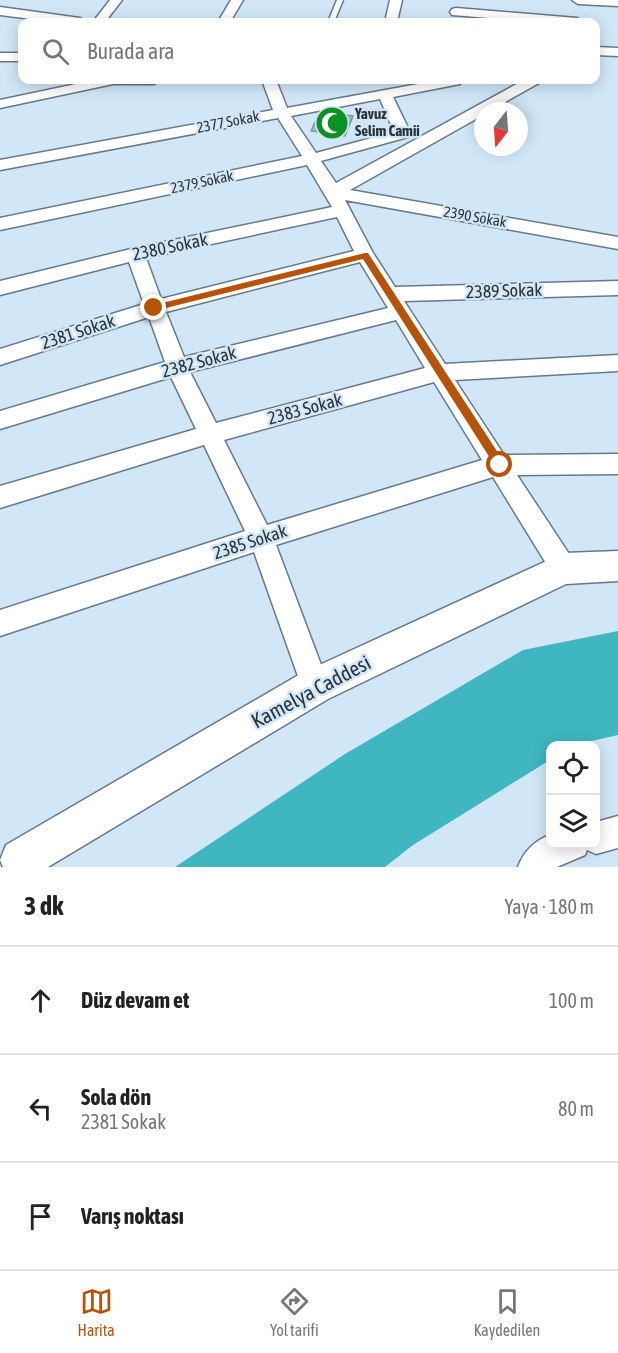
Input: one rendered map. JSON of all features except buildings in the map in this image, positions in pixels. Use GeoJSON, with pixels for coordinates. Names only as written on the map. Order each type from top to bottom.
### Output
{"type":"FeatureCollection","features":[{"type":"Feature","properties":{"kind":"street"},"geometry":{"type":"LineString","coordinates":[[102,18],[116,0]]}},
{"type":"Feature","properties":{"kind":"street"},"geometry":{"type":"LineString","coordinates":[[226,18],[237,0]]}},
{"type":"Feature","properties":{"kind":"street"},"geometry":{"type":"LineString","coordinates":[[392,18],[396,0]]}},
{"type":"Feature","properties":{"kind":"street"},"geometry":{"type":"LineString","coordinates":[[571,0],[576,18]]}},
{"type":"Feature","properties":{"kind":"street"},"geometry":{"type":"LineString","coordinates":[[578,0],[618,2]]}},
{"type":"Feature","properties":{"kind":"street"},"geometry":{"type":"LineString","coordinates":[[0,11],[51,18]]}},
{"type":"Feature","properties":{"kind":"street"},"geometry":{"type":"LineString","coordinates":[[456,11],[533,18]]}},
{"type":"Feature","properties":{"kind":"street"},"geometry":{"type":"LineString","coordinates":[[600,51],[618,52]]}},
{"type":"Feature","properties":{"kind":"street"},"geometry":{"type":"LineString","coordinates":[[0,57],[18,57]]}},
{"type":"Feature","properties":{"kind":"street"},"geometry":{"type":"LineString","coordinates":[[0,104],[93,84]]}},
{"type":"Feature","properties":{"kind":"street"},"geometry":{"type":"LineString","coordinates":[[270,84],[281,112],[333,192],[365,255],[564,569]]}},
{"type":"Feature","properties":{"kind":"street","name":"2377 Sokak"},"geometry":{"type":"LineString","coordinates":[[0,165],[437,84]]}},
{"type":"Feature","properties":{"kind":"street"},"geometry":{"type":"LineString","coordinates":[[333,192],[527,84]]}},
{"type":"Feature","properties":{"kind":"street","name":"2379 Sokak"},"geometry":{"type":"LineString","coordinates":[[0,224],[311,159],[403,134],[384,93]]}},
{"type":"Feature","properties":{"kind":"street","name":"2390 Sokak"},"geometry":{"type":"LineString","coordinates":[[333,192],[618,243]]}},
{"type":"Feature","properties":{"kind":"street","name":"2380 Sokak"},"geometry":{"type":"LineString","coordinates":[[0,288],[135,254],[341,211]]}},
{"type":"Feature","properties":{"kind":"street"},"geometry":{"type":"LineString","coordinates":[[135,254],[177,367],[261,538],[315,686]]}},
{"type":"Feature","properties":{"kind":"street","name":"2381 Sokak"},"geometry":{"type":"LineString","coordinates":[[0,357],[154,308],[365,255]]}},
{"type":"Feature","properties":{"kind":"street","name":"2389 Sokak"},"geometry":{"type":"LineString","coordinates":[[395,303],[618,288]]}},
{"type":"Feature","properties":{"kind":"street","name":"2382 Sokak"},"geometry":{"type":"LineString","coordinates":[[0,420],[395,303]]}},
{"type":"Feature","properties":{"kind":"street","name":"2383 Sokak"},"geometry":{"type":"LineString","coordinates":[[0,497],[210,434],[441,372],[618,363]]}},
{"type":"Feature","properties":{"kind":"street","name":"2385 Sokak"},"geometry":{"type":"LineString","coordinates":[[0,623],[261,538],[500,465],[618,464]]}},
{"type":"Feature","properties":{"kind":"street","name":"Kamelya Caddesi"},"geometry":{"type":"LineString","coordinates":[[12,863],[315,686],[564,569],[618,566]]}},
{"type":"Feature","properties":{"kind":"street"},"geometry":{"type":"LineString","coordinates":[[600,837],[618,832]]}},
{"type":"Feature","properties":{"kind":"lane"},"geometry":{"type":"LineString","coordinates":[[333,18],[340,0]]}},
{"type":"Feature","properties":{"kind":"water"},"geometry":{"type":"Polygon","coordinates":[[[618,631],[618,735],[592,741],[546,741],[546,762],[413,845],[385,867],[175,867],[345,754],[523,650],[618,631]]]}},
{"type":"Feature","properties":{"kind":"place","name":"Yavuz Selim Camii"},"geometry":{"type":"Point","coordinates":[332,123]}},
{"type":"Feature","properties":{"kind":"route"},"geometry":{"type":"LineString","coordinates":[[154,308],[365,255],[500,465]]}}]}
